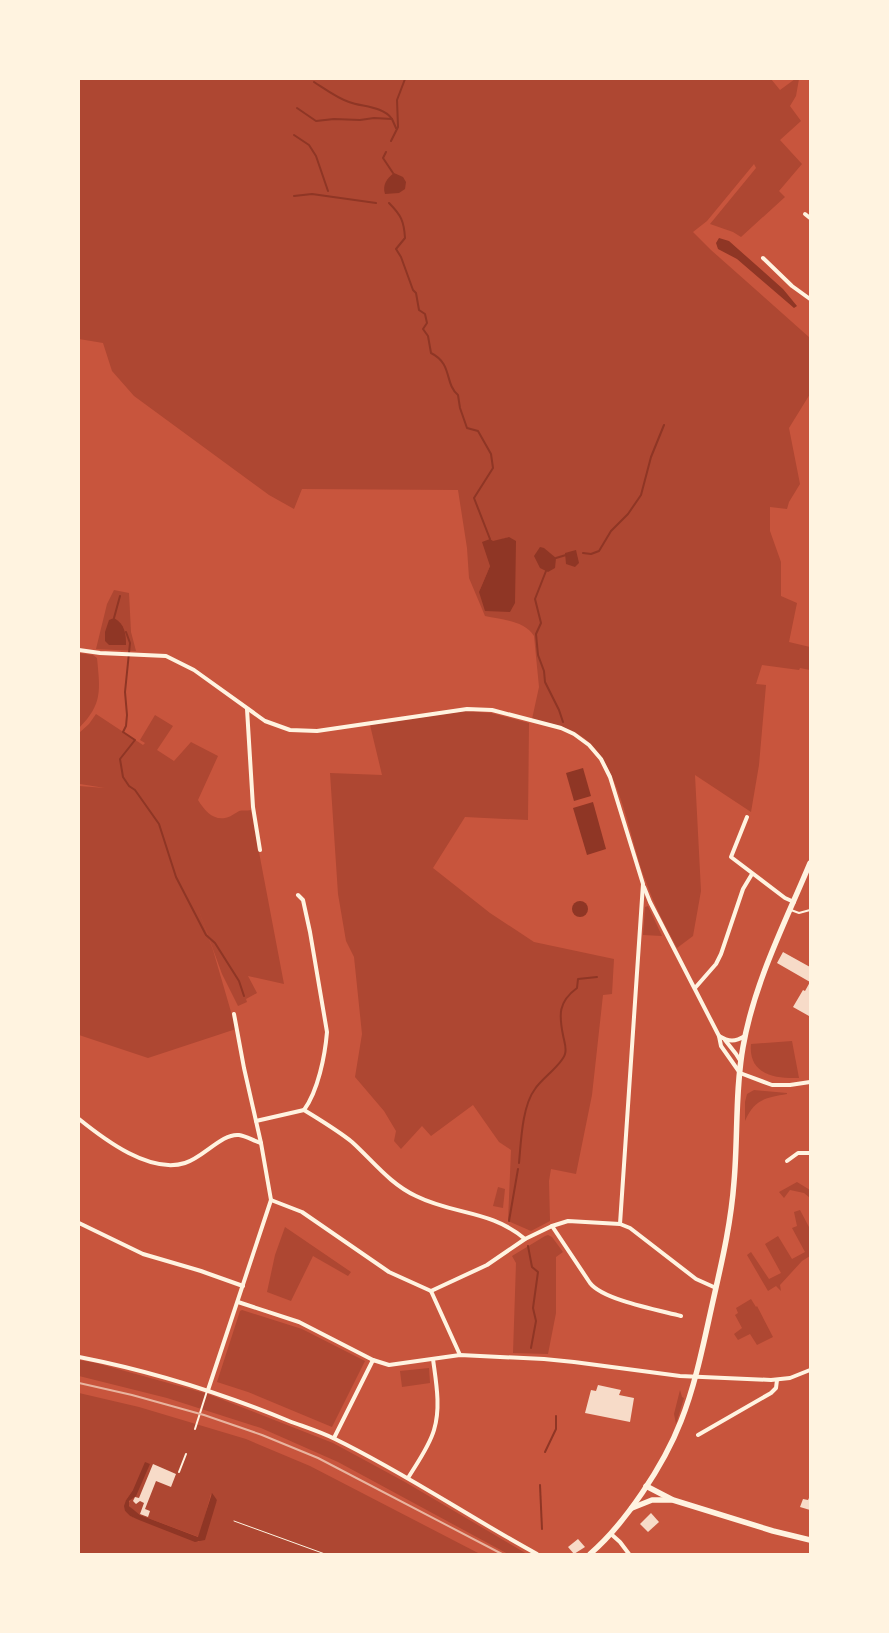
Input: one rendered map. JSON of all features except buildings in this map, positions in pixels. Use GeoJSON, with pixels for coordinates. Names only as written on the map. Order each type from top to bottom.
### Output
{"type":"FeatureCollection","features":[{"type":"Feature","properties":{"kind":"main road"},"geometry":{"type":"LineString","coordinates":[[590,1554],[611,1534],[631,1508],[646,1486],[681,1422],[695,1376],[728,1234],[732,1201],[740,1073],[739,1053],[761,982],[810,863]]}},
{"type":"Feature","properties":{"kind":"main road"},"geometry":{"type":"LineString","coordinates":[[646,1486],[673,1500],[772,1532],[810,1540]]}},
{"type":"Feature","properties":{"kind":"main road"},"geometry":{"type":"LineString","coordinates":[[631,1508],[652,1500],[673,1500]]}},
{"type":"Feature","properties":{"kind":"street"},"geometry":{"type":"LineString","coordinates":[[806,214],[810,218]]}},
{"type":"Feature","properties":{"kind":"street"},"geometry":{"type":"LineString","coordinates":[[763,258],[792,286],[810,299]]}},
{"type":"Feature","properties":{"kind":"street"},"geometry":{"type":"LineString","coordinates":[[79,650],[100,654],[166,656],[184,664],[265,721],[290,730],[317,731],[467,708],[492,710],[567,731],[589,745],[601,759],[610,777],[650,902],[695,988],[719,1036],[721,1046],[727,1055],[740,1073],[772,1085],[810,1082]]}},
{"type":"Feature","properties":{"kind":"street"},"geometry":{"type":"LineString","coordinates":[[247,709],[253,808],[260,850]]}},
{"type":"Feature","properties":{"kind":"street"},"geometry":{"type":"LineString","coordinates":[[747,817],[731,857],[785,898],[794,902]]}},
{"type":"Feature","properties":{"kind":"street"},"geometry":{"type":"LineString","coordinates":[[695,988],[716,964],[744,889],[752,874]]}},
{"type":"Feature","properties":{"kind":"street"},"geometry":{"type":"LineString","coordinates":[[620,1224],[643,884]]}},
{"type":"Feature","properties":{"kind":"street"},"geometry":{"type":"LineString","coordinates":[[298,894],[303,900],[310,932],[327,1032],[314,1092],[304,1110]]}},
{"type":"Feature","properties":{"kind":"street"},"geometry":{"type":"LineString","coordinates":[[208,1390],[271,1200],[234,1014]]}},
{"type":"Feature","properties":{"kind":"street"},"geometry":{"type":"LineString","coordinates":[[719,1036],[739,1053],[732,1056],[727,1055]]}},
{"type":"Feature","properties":{"kind":"street"},"geometry":{"type":"LineString","coordinates":[[725,1040],[739,1040],[745,1036]]}},
{"type":"Feature","properties":{"kind":"street"},"geometry":{"type":"LineString","coordinates":[[256,1121],[304,1110],[337,1131],[389,1178],[415,1196],[449,1208],[482,1216],[514,1230],[525,1239]]}},
{"type":"Feature","properties":{"kind":"street"},"geometry":{"type":"LineString","coordinates":[[79,1119],[114,1144],[145,1160],[162,1165],[192,1161],[231,1136],[239,1135],[261,1143]]}},
{"type":"Feature","properties":{"kind":"street"},"geometry":{"type":"LineString","coordinates":[[787,1161],[798,1153],[810,1153]]}},
{"type":"Feature","properties":{"kind":"street"},"geometry":{"type":"LineString","coordinates":[[271,1200],[302,1212],[389,1272],[431,1291],[460,1355]]}},
{"type":"Feature","properties":{"kind":"street"},"geometry":{"type":"LineString","coordinates":[[431,1291],[487,1264],[525,1239],[552,1226],[568,1221],[620,1224],[630,1228],[696,1279],[716,1288]]}},
{"type":"Feature","properties":{"kind":"street"},"geometry":{"type":"LineString","coordinates":[[79,1223],[144,1254],[243,1286]]}},
{"type":"Feature","properties":{"kind":"street"},"geometry":{"type":"LineString","coordinates":[[552,1226],[590,1283],[597,1290],[611,1297],[681,1316]]}},
{"type":"Feature","properties":{"kind":"street"},"geometry":{"type":"LineString","coordinates":[[238,1302],[299,1322],[373,1360],[389,1365],[460,1355],[564,1361],[680,1376],[729,1379],[778,1380],[794,1377],[810,1370]]}},
{"type":"Feature","properties":{"kind":"street"},"geometry":{"type":"LineString","coordinates":[[79,1357],[130,1368],[208,1390],[334,1438],[408,1478],[537,1554]]}},
{"type":"Feature","properties":{"kind":"street"},"geometry":{"type":"LineString","coordinates":[[408,1478],[431,1440],[435,1426],[438,1404],[433,1359]]}},
{"type":"Feature","properties":{"kind":"street"},"geometry":{"type":"LineString","coordinates":[[334,1438],[373,1360]]}},
{"type":"Feature","properties":{"kind":"street"},"geometry":{"type":"LineString","coordinates":[[698,1435],[771,1393],[776,1388],[778,1380]]}},
{"type":"Feature","properties":{"kind":"street"},"geometry":{"type":"LineString","coordinates":[[611,1534],[629,1554]]}},
{"type":"Feature","properties":{"kind":"lane"},"geometry":{"type":"LineString","coordinates":[[790,910],[799,913],[810,910]]}},
{"type":"Feature","properties":{"kind":"lane"},"geometry":{"type":"LineString","coordinates":[[195,1430],[208,1390]]}},
{"type":"Feature","properties":{"kind":"lane"},"geometry":{"type":"LineString","coordinates":[[179,1472],[186,1454]]}},
{"type":"Feature","properties":{"kind":"path"},"geometry":{"type":"LineString","coordinates":[[234,1521],[325,1554]]}},
{"type":"Feature","properties":{"kind":"shaded area"},"geometry":{"type":"Polygon","coordinates":[[[79,79],[771,79],[780,90],[795,79],[799,79],[796,96],[790,106],[801,121],[780,140],[802,164],[779,191],[785,197],[741,237],[733,232],[710,224],[756,168],[754,164],[707,221],[693,232],[810,338],[810,394],[789,428],[800,484],[787,509],[770,507],[770,531],[781,562],[781,596],[797,603],[789,642],[810,647],[810,670],[762,665],[756,684],[766,685],[759,765],[751,812],[695,775],[701,891],[693,936],[677,948],[660,916],[640,866],[618,791],[602,757],[591,744],[578,734],[563,727],[532,719],[539,687],[534,636],[519,624],[485,616],[469,578],[467,548],[458,490],[302,489],[294,509],[269,495],[134,396],[112,371],[103,343],[79,339],[79,79]],[[509,537],[493,542],[490,566],[479,592],[509,537]]]}},
{"type":"Feature","properties":{"kind":"shaded area"},"geometry":{"type":"Polygon","coordinates":[[[394,173],[403,177],[406,182],[405,189],[399,193],[385,194],[386,182],[394,173]]]}},
{"type":"Feature","properties":{"kind":"shaded area"},"geometry":{"type":"Polygon","coordinates":[[[719,238],[729,241],[783,289],[797,306],[794,308],[737,259],[718,249],[716,243],[719,238]]]}},
{"type":"Feature","properties":{"kind":"shaded area"},"geometry":{"type":"Polygon","coordinates":[[[509,537],[516,541],[515,603],[510,612],[485,611],[479,592],[490,566],[482,542],[509,537]]]}},
{"type":"Feature","properties":{"kind":"shaded area"},"geometry":{"type":"Polygon","coordinates":[[[540,547],[556,558],[555,568],[548,572],[540,568],[534,556],[540,547]]]}},
{"type":"Feature","properties":{"kind":"shaded area"},"geometry":{"type":"Polygon","coordinates":[[[576,550],[579,563],[575,567],[566,564],[565,553],[576,550]]]}},
{"type":"Feature","properties":{"kind":"shaded area"},"geometry":{"type":"Polygon","coordinates":[[[114,590],[129,593],[131,632],[136,651],[96,649],[107,604],[114,590]]]}},
{"type":"Feature","properties":{"kind":"shaded area"},"geometry":{"type":"Polygon","coordinates":[[[114,618],[121,623],[126,637],[126,645],[109,645],[105,641],[105,632],[109,620],[114,618]]]}},
{"type":"Feature","properties":{"kind":"shaded area"},"geometry":{"type":"Polygon","coordinates":[[[79,653],[93,655],[97,658],[99,688],[96,704],[79,728],[79,653]]]}},
{"type":"Feature","properties":{"kind":"shaded area"},"geometry":{"type":"Polygon","coordinates":[[[466,711],[491,713],[529,723],[528,820],[465,817],[433,868],[490,913],[534,942],[614,959],[612,994],[603,995],[592,1095],[576,1174],[551,1169],[549,1181],[550,1221],[531,1231],[508,1221],[511,1150],[499,1142],[473,1105],[431,1136],[422,1126],[401,1149],[394,1141],[396,1131],[384,1111],[355,1077],[362,1034],[354,957],[346,941],[338,894],[330,773],[382,775],[370,725],[466,711]]]}},
{"type":"Feature","properties":{"kind":"shaded area"},"geometry":{"type":"Polygon","coordinates":[[[96,714],[143,745],[145,743],[140,740],[155,715],[173,726],[157,750],[174,761],[191,742],[218,756],[198,800],[208,813],[221,818],[226,818],[239,811],[251,810],[284,984],[248,976],[257,993],[246,999],[247,1002],[238,1006],[222,974],[194,897],[213,950],[236,1029],[148,1058],[79,1035],[79,786],[105,788],[80,784],[79,782],[79,733],[96,714]]]}},
{"type":"Feature","properties":{"kind":"shaded area"},"geometry":{"type":"Polygon","coordinates":[[[583,768],[591,796],[574,801],[566,773],[583,768]]]}},
{"type":"Feature","properties":{"kind":"shaded area"},"geometry":{"type":"Polygon","coordinates":[[[593,802],[606,849],[587,855],[573,808],[593,802]]]}},
{"type":"Feature","properties":{"kind":"shaded area"},"geometry":{"type":"Polygon","coordinates":[[[580,901],[588,909],[580,917],[572,909],[580,901]]]}},
{"type":"Feature","properties":{"kind":"shaded area"},"geometry":{"type":"Polygon","coordinates":[[[648,906],[662,936],[643,935],[645,907],[648,906]]]}},
{"type":"Feature","properties":{"kind":"shaded area"},"geometry":{"type":"Polygon","coordinates":[[[792,1041],[799,1078],[772,1076],[765,1073],[754,1062],[751,1054],[751,1044],[792,1041]]]}},
{"type":"Feature","properties":{"kind":"shaded area"},"geometry":{"type":"Polygon","coordinates":[[[754,1090],[787,1094],[767,1098],[757,1104],[745,1121],[747,1094],[754,1090]]]}},
{"type":"Feature","properties":{"kind":"shaded area"},"geometry":{"type":"Polygon","coordinates":[[[797,1182],[810,1190],[810,1198],[804,1193],[790,1190],[784,1198],[779,1192],[797,1182]]]}},
{"type":"Feature","properties":{"kind":"shaded area"},"geometry":{"type":"Polygon","coordinates":[[[498,1187],[505,1189],[503,1208],[493,1206],[498,1187]]]}},
{"type":"Feature","properties":{"kind":"shaded area"},"geometry":{"type":"Polygon","coordinates":[[[800,1210],[810,1229],[810,1256],[802,1261],[780,1285],[781,1291],[776,1286],[768,1291],[747,1255],[751,1252],[769,1279],[781,1273],[765,1244],[778,1236],[792,1259],[805,1252],[792,1228],[797,1226],[794,1212],[800,1210]]]}},
{"type":"Feature","properties":{"kind":"shaded area"},"geometry":{"type":"Polygon","coordinates":[[[285,1227],[351,1272],[348,1276],[313,1256],[291,1301],[267,1292],[275,1255],[285,1227]]]}},
{"type":"Feature","properties":{"kind":"shaded area"},"geometry":{"type":"Polygon","coordinates":[[[548,1235],[552,1237],[563,1252],[556,1257],[556,1313],[548,1354],[513,1353],[516,1263],[512,1256],[548,1235]]]}},
{"type":"Feature","properties":{"kind":"shaded area"},"geometry":{"type":"Polygon","coordinates":[[[751,1299],[757,1306],[773,1337],[757,1345],[750,1334],[738,1340],[734,1334],[742,1328],[735,1315],[738,1313],[736,1308],[751,1299]]]}},
{"type":"Feature","properties":{"kind":"shaded area"},"geometry":{"type":"Polygon","coordinates":[[[242,1310],[302,1329],[365,1361],[332,1427],[248,1392],[217,1382],[240,1311],[242,1310]]]}},
{"type":"Feature","properties":{"kind":"shaded area"},"geometry":{"type":"Polygon","coordinates":[[[79,1360],[208,1394],[333,1443],[405,1482],[527,1554],[508,1554],[338,1462],[261,1428],[167,1398],[79,1376],[79,1360]]]}},
{"type":"Feature","properties":{"kind":"shaded area"},"geometry":{"type":"Polygon","coordinates":[[[429,1368],[430,1383],[402,1387],[400,1371],[429,1368]]]}},
{"type":"Feature","properties":{"kind":"shaded area"},"geometry":{"type":"Polygon","coordinates":[[[680,1390],[684,1398],[676,1424],[674,1414],[680,1390]]]}},
{"type":"Feature","properties":{"kind":"shaded area"},"geometry":{"type":"Polygon","coordinates":[[[79,1393],[139,1407],[246,1439],[310,1466],[480,1554],[79,1554],[79,1393]],[[133,1490],[126,1500],[125,1511],[130,1516],[199,1542],[217,1500],[211,1494],[199,1537],[140,1515],[128,1504],[132,1498],[133,1490]]]}},
{"type":"Feature","properties":{"kind":"shaded area"},"geometry":{"type":"Polygon","coordinates":[[[145,1462],[150,1464],[136,1496],[129,1501],[129,1506],[140,1515],[198,1537],[212,1493],[217,1500],[205,1540],[195,1542],[139,1520],[130,1516],[125,1511],[126,1500],[133,1490],[145,1462]]]}},
{"type":"Feature","properties":{"kind":"waterway"},"geometry":{"type":"LineString","coordinates":[[391,141],[398,127],[397,100],[405,79]]}},
{"type":"Feature","properties":{"kind":"waterway"},"geometry":{"type":"LineString","coordinates":[[314,82],[340,98],[354,104],[378,109],[392,119]]}},
{"type":"Feature","properties":{"kind":"waterway"},"geometry":{"type":"LineString","coordinates":[[297,108],[316,121],[334,119],[392,119],[396,128]]}},
{"type":"Feature","properties":{"kind":"waterway"},"geometry":{"type":"LineString","coordinates":[[294,135],[309,145],[316,156],[328,191]]}},
{"type":"Feature","properties":{"kind":"waterway"},"geometry":{"type":"LineString","coordinates":[[386,152],[383,158],[393,173]]}},
{"type":"Feature","properties":{"kind":"waterway"},"geometry":{"type":"LineString","coordinates":[[294,196],[312,194],[376,203]]}},
{"type":"Feature","properties":{"kind":"waterway"},"geometry":{"type":"LineString","coordinates":[[389,203],[403,223],[405,238],[396,249],[416,293],[419,310],[425,314],[427,323],[423,329],[428,336],[431,353],[438,357],[446,368],[451,385],[458,395],[467,428],[478,431],[491,454],[493,468],[474,498],[490,539]]}},
{"type":"Feature","properties":{"kind":"waterway"},"geometry":{"type":"LineString","coordinates":[[583,553],[591,554],[599,551],[611,531],[628,514],[641,495],[651,457],[664,425]]}},
{"type":"Feature","properties":{"kind":"waterway"},"geometry":{"type":"LineString","coordinates":[[556,558],[566,555]]}},
{"type":"Feature","properties":{"kind":"waterway"},"geometry":{"type":"LineString","coordinates":[[546,571],[535,599],[541,623],[536,634],[538,655],[544,671],[545,682],[563,722]]}},
{"type":"Feature","properties":{"kind":"waterway"},"geometry":{"type":"LineString","coordinates":[[114,618],[120,596]]}},
{"type":"Feature","properties":{"kind":"waterway"},"geometry":{"type":"LineString","coordinates":[[126,632],[130,643],[125,692],[127,715],[126,726],[123,732],[135,740],[120,759],[123,777],[129,786],[135,790],[159,824],[176,877],[206,935],[215,943],[239,981],[244,996]]}},
{"type":"Feature","properties":{"kind":"waterway"},"geometry":{"type":"LineString","coordinates":[[519,1163],[527,1105],[538,1085],[560,1063],[565,1054],[566,1047],[561,1021],[563,1004],[566,998],[577,988],[578,979],[597,977]]}},
{"type":"Feature","properties":{"kind":"waterway"},"geometry":{"type":"LineString","coordinates":[[509,1221],[518,1169]]}},
{"type":"Feature","properties":{"kind":"waterway"},"geometry":{"type":"LineString","coordinates":[[528,1246],[532,1267],[538,1272],[533,1308],[536,1321],[531,1348]]}},
{"type":"Feature","properties":{"kind":"waterway"},"geometry":{"type":"LineString","coordinates":[[545,1452],[556,1429],[556,1416]]}},
{"type":"Feature","properties":{"kind":"waterway"},"geometry":{"type":"LineString","coordinates":[[540,1485],[542,1529]]}},
{"type":"Feature","properties":{"kind":"railway"},"geometry":{"type":"LineString","coordinates":[[79,1383],[132,1395],[204,1415],[262,1435],[318,1458],[502,1554]]}}]}
